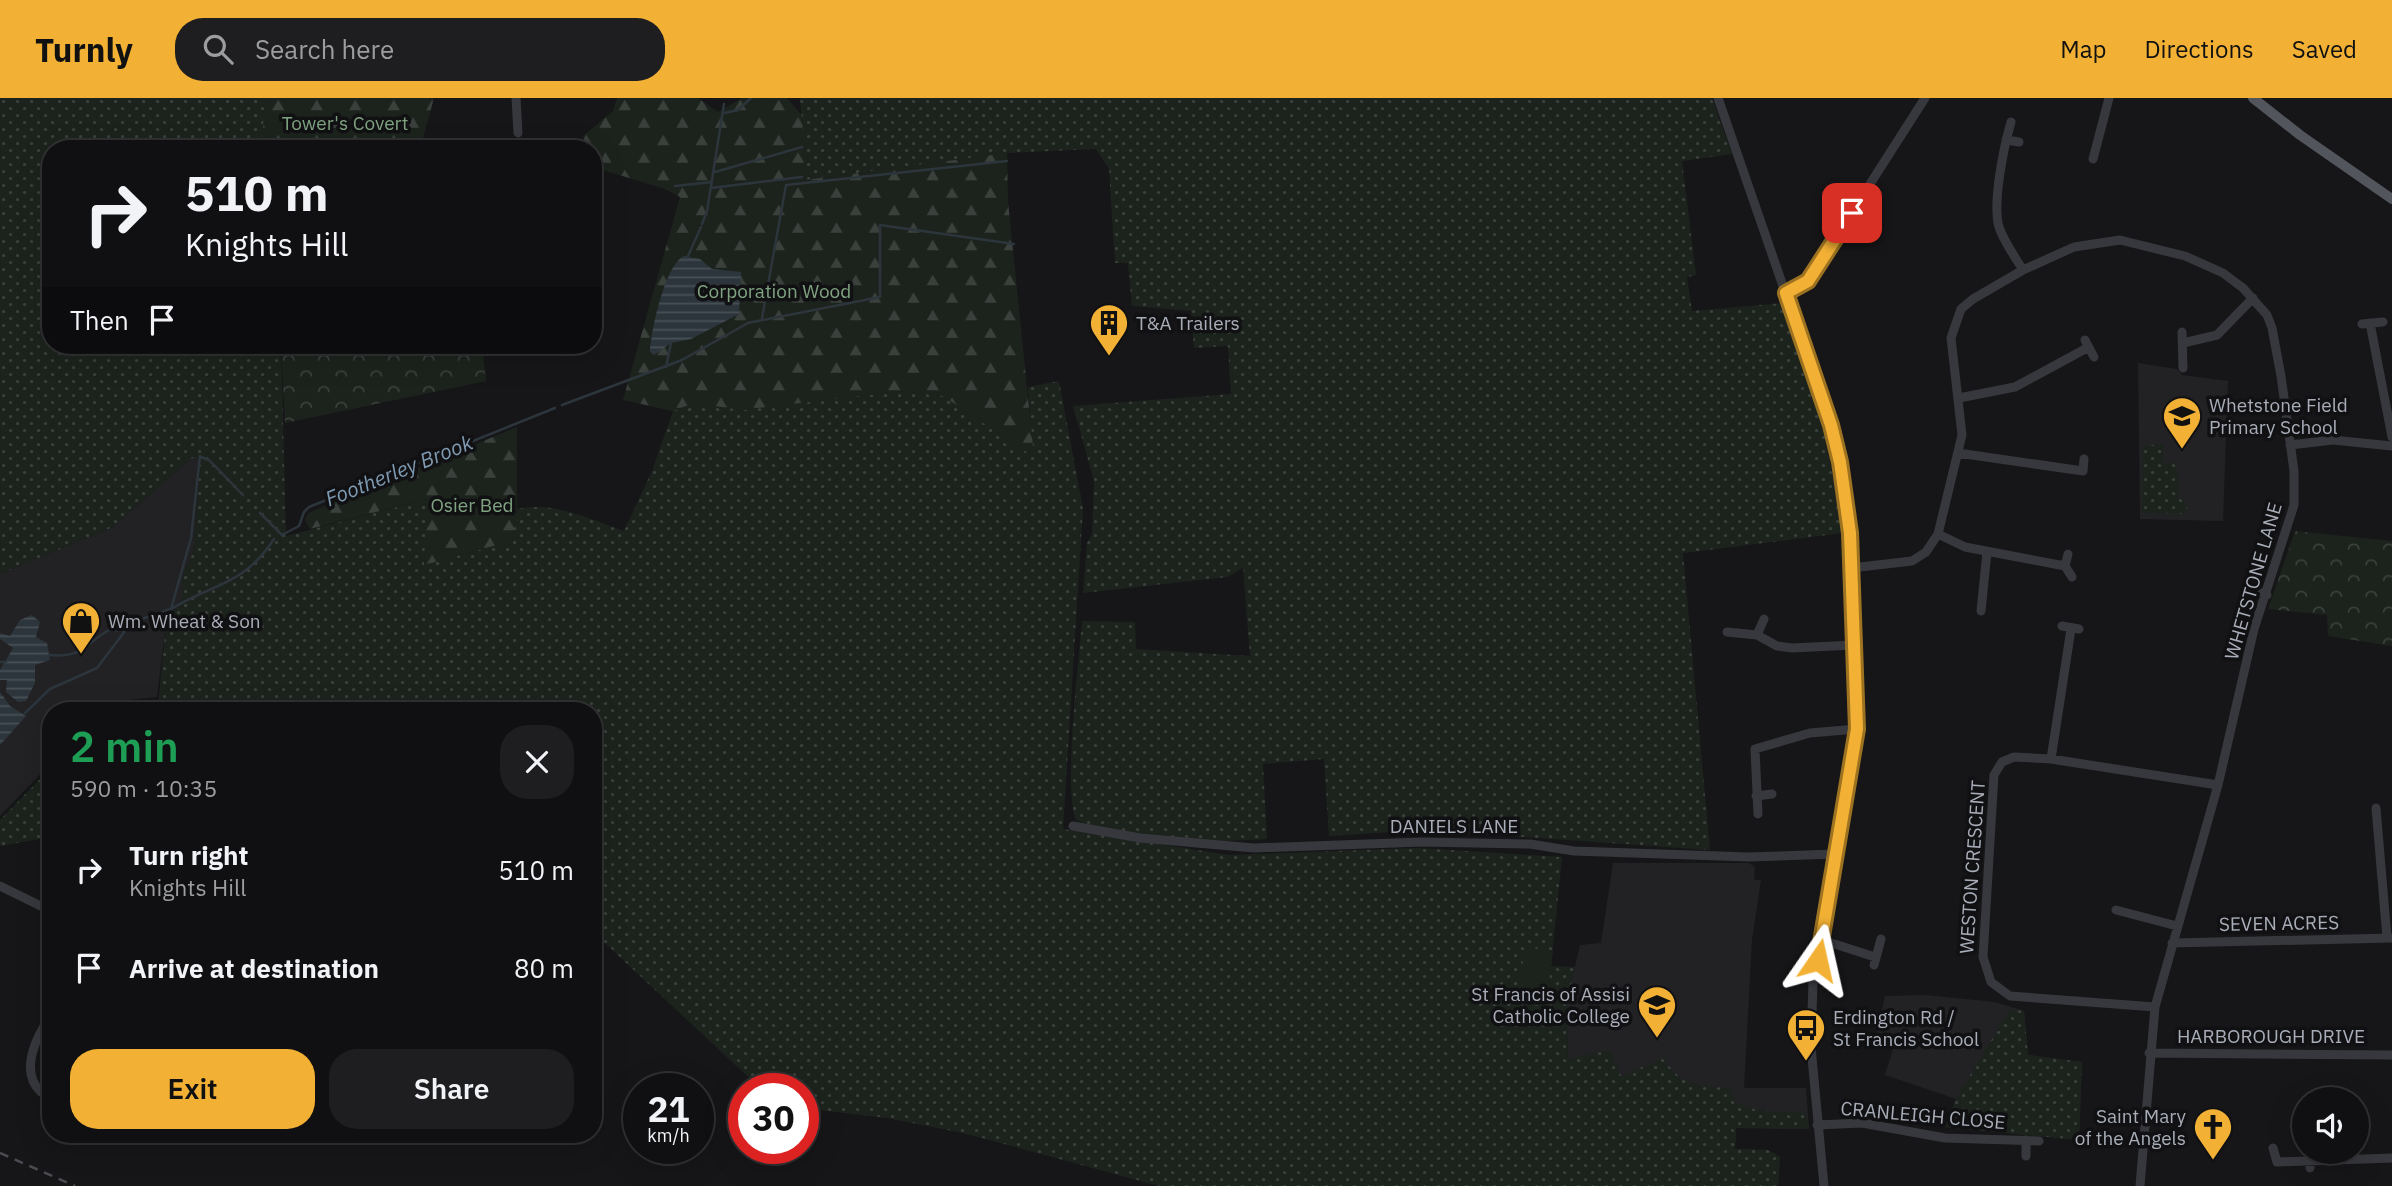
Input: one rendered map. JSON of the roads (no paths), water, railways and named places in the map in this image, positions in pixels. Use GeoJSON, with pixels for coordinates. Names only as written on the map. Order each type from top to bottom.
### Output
{"type":"FeatureCollection","features":[{"type":"Feature","properties":{"kind":"main road"},"geometry":{"type":"LineString","coordinates":[[2253,98],[2300,135],[2392,199]]}},
{"type":"Feature","properties":{"kind":"street"},"geometry":{"type":"LineString","coordinates":[[516,98],[518,133]]}},
{"type":"Feature","properties":{"kind":"street"},"geometry":{"type":"LineString","coordinates":[[1718,98],[1831,425],[1840,462],[1851,568],[1857,729],[1813,981],[1811,1047],[1824,1186]]}},
{"type":"Feature","properties":{"kind":"street"},"geometry":{"type":"LineString","coordinates":[[1786,293],[1808,281],[1925,98]]}},
{"type":"Feature","properties":{"kind":"street"},"geometry":{"type":"LineString","coordinates":[[2093,159],[2109,98]]}},
{"type":"Feature","properties":{"kind":"street"},"geometry":{"type":"LineString","coordinates":[[2011,122],[2006,140],[1997,215],[1999,228],[2023,270]]}},
{"type":"Feature","properties":{"kind":"street"},"geometry":{"type":"LineString","coordinates":[[2006,140],[2019,142]]}},
{"type":"Feature","properties":{"kind":"street","name":"WHETSTONE LANE"},"geometry":{"type":"LineString","coordinates":[[1851,568],[1912,561],[1926,552],[1937,534],[1962,435],[1951,338],[1961,309],[2023,270],[2074,247],[2120,240],[2185,256],[2222,273],[2253,298],[2272,328],[2295,482],[2294,505],[2254,629],[2218,785],[2155,1007],[2140,1186]]}},
{"type":"Feature","properties":{"kind":"street"},"geometry":{"type":"LineString","coordinates":[[2183,343],[2217,335],[2253,298]]}},
{"type":"Feature","properties":{"kind":"street"},"geometry":{"type":"LineString","coordinates":[[2383,322],[2366,323],[2392,437]]}},
{"type":"Feature","properties":{"kind":"street"},"geometry":{"type":"LineString","coordinates":[[2182,332],[2183,368]]}},
{"type":"Feature","properties":{"kind":"street"},"geometry":{"type":"LineString","coordinates":[[1959,398],[2015,387],[2086,344],[2094,357]]}},
{"type":"Feature","properties":{"kind":"street"},"geometry":{"type":"LineString","coordinates":[[2290,445],[2333,440],[2392,446]]}},
{"type":"Feature","properties":{"kind":"street"},"geometry":{"type":"LineString","coordinates":[[1958,453],[2083,471],[2084,459]]}},
{"type":"Feature","properties":{"kind":"street"},"geometry":{"type":"LineString","coordinates":[[1937,534],[1965,547],[2065,566],[2073,577]]}},
{"type":"Feature","properties":{"kind":"street"},"geometry":{"type":"LineString","coordinates":[[1982,611],[1987,552]]}},
{"type":"Feature","properties":{"kind":"street"},"geometry":{"type":"LineString","coordinates":[[2065,566],[2068,554]]}},
{"type":"Feature","properties":{"kind":"street"},"geometry":{"type":"LineString","coordinates":[[2246,588],[2267,595]]}},
{"type":"Feature","properties":{"kind":"street"},"geometry":{"type":"LineString","coordinates":[[1757,635],[1764,619]]}},
{"type":"Feature","properties":{"kind":"street"},"geometry":{"type":"LineString","coordinates":[[2051,759],[2071,628]]}},
{"type":"Feature","properties":{"kind":"street"},"geometry":{"type":"LineString","coordinates":[[1727,632],[1757,635],[1777,646],[1792,648],[1854,645]]}},
{"type":"Feature","properties":{"kind":"street"},"geometry":{"type":"LineString","coordinates":[[1758,814],[1755,749],[1810,733],[1857,729]]}},
{"type":"Feature","properties":{"kind":"street","name":"WESTON CRESCENT"},"geometry":{"type":"LineString","coordinates":[[2155,1007],[2010,996],[1997,988],[1986,973],[1983,953],[1994,775],[2002,762],[2014,757],[2051,759],[2218,785]]}},
{"type":"Feature","properties":{"kind":"street"},"geometry":{"type":"LineString","coordinates":[[1756,796],[1772,794]]}},
{"type":"Feature","properties":{"kind":"street","name":"SEVEN ACRES"},"geometry":{"type":"LineString","coordinates":[[2172,943],[2389,938],[2376,808]]}},
{"type":"Feature","properties":{"kind":"street","name":"DANIELS LANE"},"geometry":{"type":"LineString","coordinates":[[1073,826],[1140,838],[1254,848],[1422,842],[1530,844],[1574,851],[1749,857],[1835,855]]}},
{"type":"Feature","properties":{"kind":"street"},"geometry":{"type":"LineString","coordinates":[[0,886],[42,907]]}},
{"type":"Feature","properties":{"kind":"street"},"geometry":{"type":"LineString","coordinates":[[2127,900],[2120,911],[2177,926]]}},
{"type":"Feature","properties":{"kind":"street"},"geometry":{"type":"LineString","coordinates":[[1822,940],[1875,961],[1881,939]]}},
{"type":"Feature","properties":{"kind":"street"},"geometry":{"type":"LineString","coordinates":[[41,1092],[30,1077],[42,1026]]}},
{"type":"Feature","properties":{"kind":"street","name":"HARBOROUGH DRIVE"},"geometry":{"type":"LineString","coordinates":[[2150,1053],[2392,1055]]}},
{"type":"Feature","properties":{"kind":"street","name":"CRANLEIGH CLOSE"},"geometry":{"type":"LineString","coordinates":[[1817,1125],[1862,1123],[1945,1138],[2039,1141]]}},
{"type":"Feature","properties":{"kind":"street","name":"CRANLEIGH CLOSE"},"geometry":{"type":"LineString","coordinates":[[2026,1140],[2026,1156]]}},
{"type":"Feature","properties":{"kind":"street"},"geometry":{"type":"LineString","coordinates":[[2273,1148],[2274,1164],[2292,1163]]}},
{"type":"Feature","properties":{"kind":"street"},"geometry":{"type":"LineString","coordinates":[[2369,1159],[2392,1158]]}},
{"type":"Feature","properties":{"kind":"waterway"},"geometry":{"type":"LineString","coordinates":[[725,113],[738,110],[751,98]]}},
{"type":"Feature","properties":{"kind":"waterway"},"geometry":{"type":"LineString","coordinates":[[702,224],[707,211],[724,104]]}},
{"type":"Feature","properties":{"kind":"waterway"},"geometry":{"type":"LineString","coordinates":[[715,172],[802,147]]}},
{"type":"Feature","properties":{"kind":"waterway"},"geometry":{"type":"LineString","coordinates":[[762,318],[786,185],[1007,161]]}},
{"type":"Feature","properties":{"kind":"waterway"},"geometry":{"type":"LineString","coordinates":[[711,188],[802,177]]}},
{"type":"Feature","properties":{"kind":"waterway"},"geometry":{"type":"LineString","coordinates":[[675,186],[712,182]]}},
{"type":"Feature","properties":{"kind":"waterway","name":"Footherley Brook"},"geometry":{"type":"LineString","coordinates":[[562,405],[682,360],[748,323],[880,297],[880,225],[1014,244]]}},
{"type":"Feature","properties":{"kind":"waterway"},"geometry":{"type":"LineString","coordinates":[[688,256],[701,227]]}},
{"type":"Feature","properties":{"kind":"waterway"},"geometry":{"type":"LineString","coordinates":[[666,367],[671,343]]}},
{"type":"Feature","properties":{"kind":"waterway","name":"Footherley Brook"},"geometry":{"type":"LineString","coordinates":[[260,513],[282,535],[299,526],[309,507],[555,408]]}},
{"type":"Feature","properties":{"kind":"waterway","name":"Footherley Brook"},"geometry":{"type":"LineString","coordinates":[[49,655],[77,652],[109,630],[125,631],[133,622],[171,609],[191,538],[200,456]]}},
{"type":"Feature","properties":{"kind":"waterway","name":"Footherley Brook"},"geometry":{"type":"LineString","coordinates":[[201,457],[209,460],[243,495]]}},
{"type":"Feature","properties":{"kind":"waterway"},"geometry":{"type":"LineString","coordinates":[[171,609],[239,575],[251,566],[274,539]]}},
{"type":"Feature","properties":{"kind":"waterway"},"geometry":{"type":"LineString","coordinates":[[25,713],[50,689],[97,668],[125,631]]}},
{"type":"Feature","properties":{"kind":"waterway"},"geometry":{"type":"LineString","coordinates":[[0,662],[6,662]]}},
{"type":"Feature","properties":{"kind":"railway"},"geometry":{"type":"LineString","coordinates":[[0,1153],[75,1186]]}},
{"type":"Feature","properties":{"kind":"place","name":"T&A Trailers"},"geometry":{"type":"Point","coordinates":[1109,357]}},
{"type":"Feature","properties":{"kind":"place","name":"Whetstone Field Primary School"},"geometry":{"type":"Point","coordinates":[2182,450]}},
{"type":"Feature","properties":{"kind":"place","name":"Wm. Wheat & Son"},"geometry":{"type":"Point","coordinates":[81,655]}},
{"type":"Feature","properties":{"kind":"place","name":"St Francis of Assisi Catholic College"},"geometry":{"type":"Point","coordinates":[1657,1039]}},
{"type":"Feature","properties":{"kind":"place","name":"Erdington Rd / St Francis School"},"geometry":{"type":"Point","coordinates":[1806,1062]}},
{"type":"Feature","properties":{"kind":"place","name":"Saint Mary of the Angels"},"geometry":{"type":"Point","coordinates":[2213,1161]}},
{"type":"Feature","properties":{"kind":"park label","name":"Tower's Covert"},"geometry":{"type":"Point","coordinates":[345,123]}},
{"type":"Feature","properties":{"kind":"park label","name":"Corporation Wood"},"geometry":{"type":"Point","coordinates":[774,291]}},
{"type":"Feature","properties":{"kind":"park label","name":"Osier Bed"},"geometry":{"type":"Point","coordinates":[472,505]}}]}
